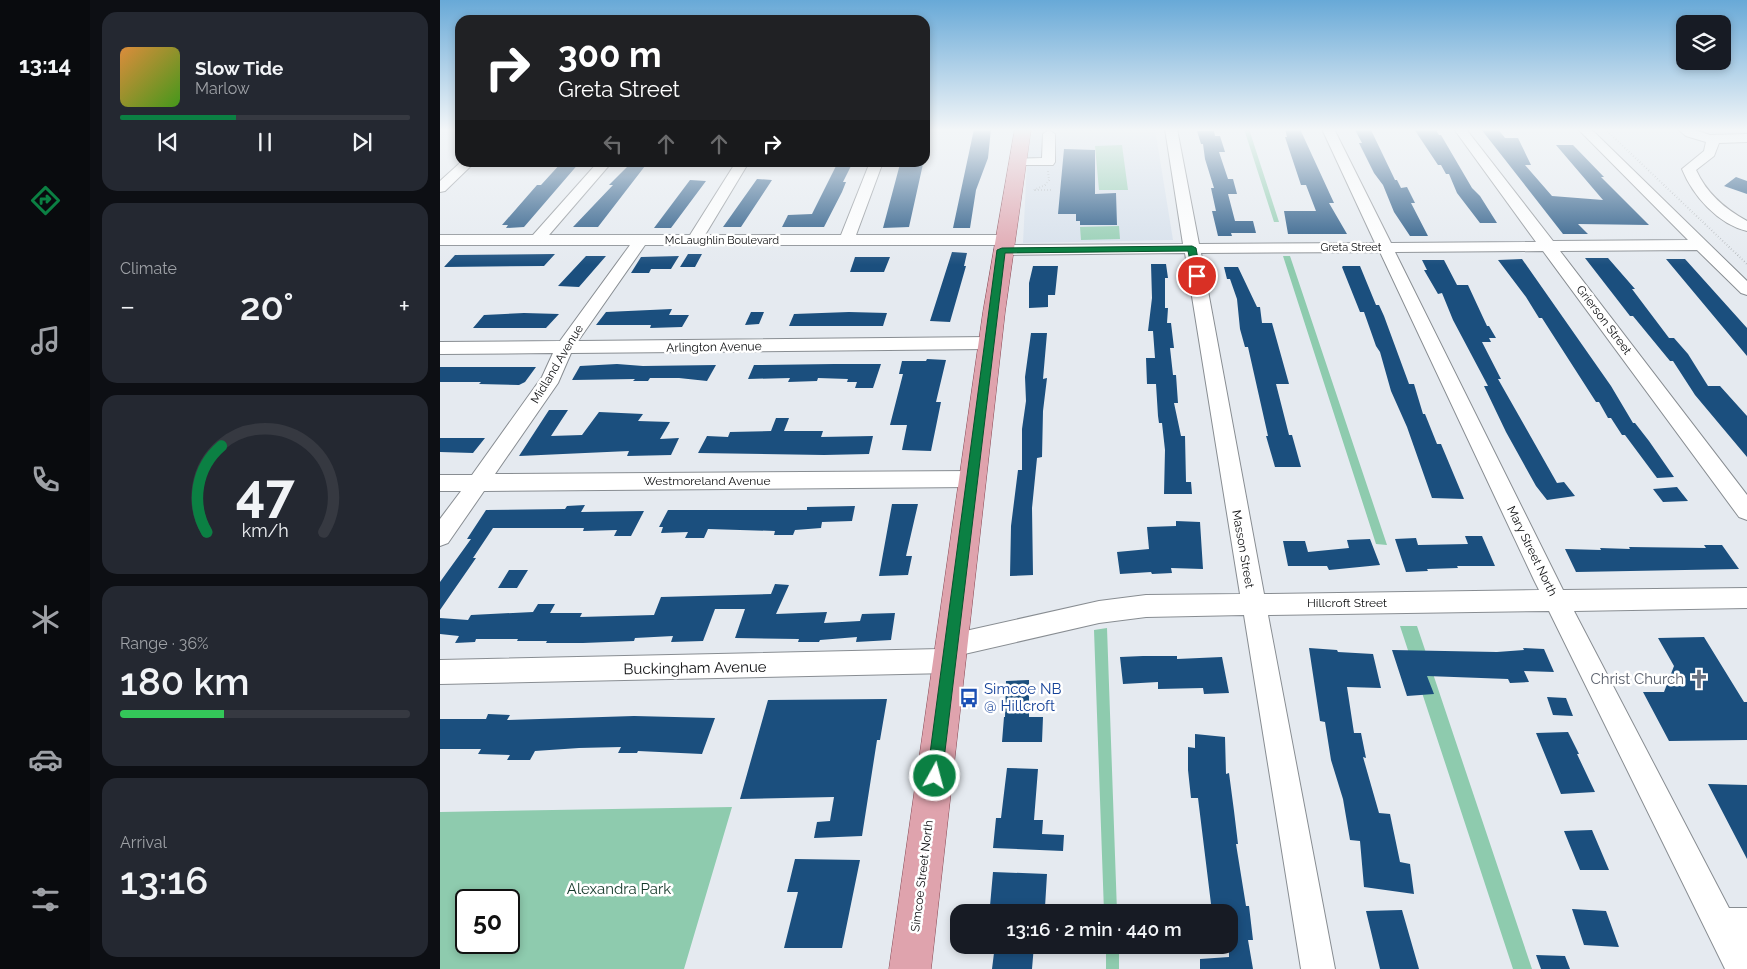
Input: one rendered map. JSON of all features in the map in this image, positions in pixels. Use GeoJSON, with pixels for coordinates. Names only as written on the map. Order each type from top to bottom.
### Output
{"type":"FeatureCollection","features":[{"type":"Feature","properties":{"kind":"main road","name":"Simcoe Street North"},"geometry":{"type":"LineString","coordinates":[[910,969],[989,343],[1014,174]]}},
{"type":"Feature","properties":{"kind":"street"},"geometry":{"type":"LineString","coordinates":[[440,188],[455,174]]}},
{"type":"Feature","properties":{"kind":"street"},"geometry":{"type":"LineString","coordinates":[[537,240],[595,174]]}},
{"type":"Feature","properties":{"kind":"street"},"geometry":{"type":"LineString","coordinates":[[694,240],[735,174]]}},
{"type":"Feature","properties":{"kind":"street"},"geometry":{"type":"LineString","coordinates":[[848,240],[872,174]]}},
{"type":"Feature","properties":{"kind":"street","name":"Masson Street"},"geometry":{"type":"LineString","coordinates":[[1178,174],[1318,969]]}},
{"type":"Feature","properties":{"kind":"street","name":"Mary Street North"},"geometry":{"type":"LineString","coordinates":[[1350,174],[1556,601],[1734,924],[1743,969]]}},
{"type":"Feature","properties":{"kind":"street","name":"Grierson Street"},"geometry":{"type":"LineString","coordinates":[[1494,174],[1747,512]]}},
{"type":"Feature","properties":{"kind":"street"},"geometry":{"type":"LineString","coordinates":[[1630,174],[1747,290]]}},
{"type":"Feature","properties":{"kind":"street"},"geometry":{"type":"LineString","coordinates":[[1691,174],[1702,195],[1722,212],[1747,227]]}},
{"type":"Feature","properties":{"kind":"street","name":"McLaughlin Boulevard"},"geometry":{"type":"LineString","coordinates":[[440,240],[848,240],[1002,245]]}},
{"type":"Feature","properties":{"kind":"street","name":"Midland Avenue"},"geometry":{"type":"LineString","coordinates":[[440,537],[551,379],[564,348],[640,240]]}},
{"type":"Feature","properties":{"kind":"street","name":"Greta Street"},"geometry":{"type":"LineString","coordinates":[[1002,245],[1192,248],[1701,245]]}},
{"type":"Feature","properties":{"kind":"street","name":"Arlington Avenue"},"geometry":{"type":"LineString","coordinates":[[440,348],[989,343]]}},
{"type":"Feature","properties":{"kind":"street","name":"Westmoreland Avenue"},"geometry":{"type":"LineString","coordinates":[[440,483],[973,479]]}},
{"type":"Feature","properties":{"kind":"street","name":"Hillcroft Street"},"geometry":{"type":"LineString","coordinates":[[951,653],[1099,612],[1146,606],[1747,598]]}},
{"type":"Feature","properties":{"kind":"street","name":"Buckingham Avenue"},"geometry":{"type":"LineString","coordinates":[[440,672],[762,666],[951,653]]}},
{"type":"Feature","properties":{"kind":"path"},"geometry":{"type":"LineString","coordinates":[[1653,174],[1746,262]]}},
{"type":"Feature","properties":{"kind":"path"},"geometry":{"type":"LineString","coordinates":[[1034,190],[1052,190]]}},
{"type":"Feature","properties":{"kind":"shaded area"},"geometry":{"type":"Polygon","coordinates":[[[1026,174],[1162,174],[1173,240],[1023,243],[1026,174]]]}},
{"type":"Feature","properties":{"kind":"green space"},"geometry":{"type":"Polygon","coordinates":[[[1098,174],[1126,174],[1128,190],[1099,190],[1098,174]]]}},
{"type":"Feature","properties":{"kind":"green space"},"geometry":{"type":"Polygon","coordinates":[[[1259,174],[1264,174],[1279,222],[1274,222],[1259,174]]]}},
{"type":"Feature","properties":{"kind":"green space"},"geometry":{"type":"Polygon","coordinates":[[[1119,226],[1120,239],[1081,240],[1080,227],[1119,226]]]}},
{"type":"Feature","properties":{"kind":"green space"},"geometry":{"type":"Polygon","coordinates":[[[1283,256],[1290,256],[1387,545],[1376,544],[1283,256]]]}},
{"type":"Feature","properties":{"kind":"green space"},"geometry":{"type":"Polygon","coordinates":[[[1400,626],[1417,626],[1532,969],[1513,969],[1400,626]]]}},
{"type":"Feature","properties":{"kind":"green space"},"geometry":{"type":"Polygon","coordinates":[[[1107,628],[1117,904],[1104,904],[1094,630],[1107,628]]]}},
{"type":"Feature","properties":{"kind":"green space","name":"Alexandra Park"},"geometry":{"type":"Polygon","coordinates":[[[732,807],[684,969],[440,969],[440,812],[732,807]]]}},
{"type":"Feature","properties":{"kind":"green space"},"geometry":{"type":"Polygon","coordinates":[[[1106,954],[1119,954],[1119,969],[1106,969],[1106,954]]]}},
{"type":"Feature","properties":{"kind":"building"},"geometry":{"type":"Polygon","coordinates":[[[551,174],[569,174],[524,227],[506,228],[508,225],[502,225],[537,185],[541,185],[551,174]]]}},
{"type":"Feature","properties":{"kind":"building"},"geometry":{"type":"Polygon","coordinates":[[[620,174],[639,174],[598,227],[573,227],[613,185],[609,185],[620,174]]]}},
{"type":"Feature","properties":{"kind":"building"},"geometry":{"type":"Polygon","coordinates":[[[832,174],[847,174],[843,182],[846,182],[842,192],[824,227],[782,227],[788,215],[812,214],[832,174]]]}},
{"type":"Feature","properties":{"kind":"building"},"geometry":{"type":"Polygon","coordinates":[[[897,174],[921,174],[909,227],[883,228],[897,174]]]}},
{"type":"Feature","properties":{"kind":"building"},"geometry":{"type":"Polygon","coordinates":[[[964,174],[982,174],[976,190],[970,228],[953,228],[964,174]]]}},
{"type":"Feature","properties":{"kind":"building"},"geometry":{"type":"Polygon","coordinates":[[[1062,174],[1095,174],[1095,194],[1116,193],[1117,225],[1080,225],[1080,221],[1076,221],[1076,214],[1058,214],[1062,174]]]}},
{"type":"Feature","properties":{"kind":"building"},"geometry":{"type":"Polygon","coordinates":[[[1210,174],[1226,174],[1228,179],[1233,179],[1237,194],[1228,194],[1235,221],[1253,221],[1256,233],[1231,233],[1232,236],[1218,236],[1212,211],[1216,211],[1211,188],[1214,188],[1210,174]]]}},
{"type":"Feature","properties":{"kind":"building"},"geometry":{"type":"Polygon","coordinates":[[[1297,174],[1321,174],[1334,203],[1329,203],[1347,234],[1288,234],[1284,211],[1316,211],[1306,185],[1301,185],[1297,174]]]}},
{"type":"Feature","properties":{"kind":"building"},"geometry":{"type":"Polygon","coordinates":[[[1375,174],[1392,174],[1401,188],[1407,187],[1415,203],[1411,203],[1428,236],[1410,236],[1394,212],[1383,185],[1375,174]]]}},
{"type":"Feature","properties":{"kind":"building"},"geometry":{"type":"Polygon","coordinates":[[[1449,174],[1464,174],[1497,223],[1480,223],[1457,193],[1449,174]]]}},
{"type":"Feature","properties":{"kind":"building"},"geometry":{"type":"Polygon","coordinates":[[[1516,174],[1533,174],[1552,196],[1603,200],[1581,174],[1601,174],[1604,177],[1601,177],[1649,225],[1578,224],[1588,234],[1563,234],[1516,174]]]}},
{"type":"Feature","properties":{"kind":"building"},"geometry":{"type":"Polygon","coordinates":[[[1736,177],[1747,181],[1747,194],[1724,186],[1736,177]]]}},
{"type":"Feature","properties":{"kind":"building"},"geometry":{"type":"Polygon","coordinates":[[[757,179],[772,180],[741,227],[723,227],[757,179]]]}},
{"type":"Feature","properties":{"kind":"building"},"geometry":{"type":"Polygon","coordinates":[[[690,180],[706,181],[671,228],[654,228],[690,180]]]}},
{"type":"Feature","properties":{"kind":"building"},"geometry":{"type":"Polygon","coordinates":[[[952,252],[967,253],[964,266],[966,266],[950,322],[930,321],[952,252]]]}},
{"type":"Feature","properties":{"kind":"building"},"geometry":{"type":"Polygon","coordinates":[[[555,254],[544,266],[444,267],[455,255],[555,254]]]}},
{"type":"Feature","properties":{"kind":"building"},"geometry":{"type":"Polygon","coordinates":[[[688,254],[702,254],[695,267],[680,267],[688,254]]]}},
{"type":"Feature","properties":{"kind":"building"},"geometry":{"type":"Polygon","coordinates":[[[586,256],[606,256],[579,287],[558,286],[586,256]]]}},
{"type":"Feature","properties":{"kind":"building"},"geometry":{"type":"Polygon","coordinates":[[[679,256],[671,269],[651,269],[649,273],[631,273],[641,257],[679,256]]]}},
{"type":"Feature","properties":{"kind":"building"},"geometry":{"type":"Polygon","coordinates":[[[855,257],[890,257],[884,272],[850,272],[855,257]]]}},
{"type":"Feature","properties":{"kind":"building"},"geometry":{"type":"Polygon","coordinates":[[[1585,258],[1608,258],[1635,289],[1632,289],[1669,338],[1674,338],[1688,354],[1708,386],[1720,386],[1747,416],[1747,457],[1695,395],[1673,361],[1670,361],[1633,316],[1630,316],[1585,258]]]}},
{"type":"Feature","properties":{"kind":"building"},"geometry":{"type":"Polygon","coordinates":[[[1522,259],[1611,386],[1633,423],[1649,441],[1674,477],[1657,478],[1625,435],[1622,435],[1611,418],[1608,418],[1542,318],[1539,318],[1526,297],[1498,260],[1522,259]]]}},
{"type":"Feature","properties":{"kind":"building"},"geometry":{"type":"Polygon","coordinates":[[[1666,259],[1685,259],[1747,328],[1747,356],[1666,259]]]}},
{"type":"Feature","properties":{"kind":"building"},"geometry":{"type":"Polygon","coordinates":[[[1422,260],[1444,260],[1457,285],[1468,285],[1487,326],[1489,326],[1496,338],[1489,338],[1491,342],[1482,342],[1501,379],[1498,379],[1557,483],[1564,482],[1575,496],[1547,500],[1536,486],[1506,432],[1484,386],[1488,386],[1453,320],[1442,293],[1438,294],[1424,270],[1427,270],[1422,260]]]}},
{"type":"Feature","properties":{"kind":"building"},"geometry":{"type":"Polygon","coordinates":[[[1151,264],[1166,264],[1168,278],[1165,278],[1165,308],[1168,308],[1167,323],[1171,323],[1174,348],[1170,348],[1173,375],[1176,375],[1178,403],[1174,403],[1181,436],[1185,436],[1186,482],[1191,482],[1192,494],[1164,494],[1165,450],[1162,423],[1159,423],[1158,416],[1156,384],[1147,384],[1146,358],[1155,358],[1153,331],[1148,331],[1152,298],[1151,264]]]}},
{"type":"Feature","properties":{"kind":"building"},"geometry":{"type":"Polygon","coordinates":[[[1033,266],[1058,266],[1055,295],[1048,295],[1048,307],[1029,308],[1029,283],[1033,266]]]}},
{"type":"Feature","properties":{"kind":"building"},"geometry":{"type":"Polygon","coordinates":[[[1343,266],[1360,266],[1376,305],[1379,305],[1384,316],[1409,384],[1414,384],[1423,414],[1425,414],[1437,444],[1441,444],[1464,499],[1432,498],[1407,427],[1391,391],[1380,352],[1364,312],[1360,312],[1343,266]]]}},
{"type":"Feature","properties":{"kind":"building"},"geometry":{"type":"Polygon","coordinates":[[[1224,267],[1238,267],[1257,307],[1260,307],[1262,323],[1272,323],[1289,384],[1276,384],[1289,435],[1292,435],[1301,467],[1275,467],[1266,436],[1268,436],[1248,347],[1245,347],[1240,329],[1237,299],[1230,279],[1227,279],[1224,267]]]}},
{"type":"Feature","properties":{"kind":"building"},"geometry":{"type":"Polygon","coordinates":[[[672,309],[669,315],[689,315],[682,327],[650,328],[651,325],[596,325],[606,312],[672,309]]]}},
{"type":"Feature","properties":{"kind":"building"},"geometry":{"type":"Polygon","coordinates":[[[751,312],[764,312],[759,324],[745,325],[751,312]]]}},
{"type":"Feature","properties":{"kind":"building"},"geometry":{"type":"Polygon","coordinates":[[[887,313],[883,326],[789,326],[794,314],[887,313]]]}},
{"type":"Feature","properties":{"kind":"building"},"geometry":{"type":"Polygon","coordinates":[[[559,314],[546,328],[473,328],[484,315],[559,314]]]}},
{"type":"Feature","properties":{"kind":"building"},"geometry":{"type":"Polygon","coordinates":[[[1031,333],[1047,333],[1043,379],[1047,378],[1043,411],[1042,457],[1037,458],[1032,508],[1033,575],[1010,576],[1011,526],[1018,470],[1022,470],[1022,429],[1026,401],[1025,377],[1031,333]]]}},
{"type":"Feature","properties":{"kind":"building"},"geometry":{"type":"Polygon","coordinates":[[[927,359],[946,360],[936,402],[941,402],[931,451],[902,450],[907,425],[890,425],[903,374],[899,374],[902,361],[926,361],[927,359]]]}},
{"type":"Feature","properties":{"kind":"building"},"geometry":{"type":"Polygon","coordinates":[[[617,364],[643,366],[716,365],[707,381],[679,378],[650,378],[648,381],[633,381],[635,379],[572,380],[580,366],[617,364]]]}},
{"type":"Feature","properties":{"kind":"building"},"geometry":{"type":"Polygon","coordinates":[[[881,364],[873,388],[855,388],[857,382],[847,382],[848,379],[818,378],[817,381],[788,382],[790,378],[748,379],[754,365],[881,364]]]}},
{"type":"Feature","properties":{"kind":"building"},"geometry":{"type":"Polygon","coordinates":[[[440,367],[536,367],[525,382],[519,385],[479,384],[481,382],[440,382],[440,367]]]}},
{"type":"Feature","properties":{"kind":"building"},"geometry":{"type":"Polygon","coordinates":[[[549,410],[568,410],[551,436],[582,435],[599,412],[643,414],[638,421],[670,422],[660,439],[679,438],[671,455],[627,456],[629,451],[519,456],[549,410]]]}},
{"type":"Feature","properties":{"kind":"building"},"geometry":{"type":"Polygon","coordinates":[[[776,418],[789,418],[784,431],[823,431],[821,437],[873,436],[869,454],[698,453],[707,436],[728,437],[730,432],[771,431],[776,418]]]}},
{"type":"Feature","properties":{"kind":"building"},"geometry":{"type":"Polygon","coordinates":[[[440,438],[485,438],[473,453],[440,452],[440,438]]]}},
{"type":"Feature","properties":{"kind":"building"},"geometry":{"type":"Polygon","coordinates":[[[1677,487],[1688,501],[1663,502],[1653,489],[1677,487]]]}},
{"type":"Feature","properties":{"kind":"building"},"geometry":{"type":"Polygon","coordinates":[[[892,504],[918,504],[906,556],[912,556],[908,575],[879,576],[892,504]]]}},
{"type":"Feature","properties":{"kind":"building"},"geometry":{"type":"Polygon","coordinates":[[[585,505],[581,512],[644,511],[631,536],[614,536],[617,530],[583,531],[584,528],[493,528],[473,558],[476,558],[440,610],[440,582],[471,539],[467,539],[486,510],[565,509],[567,506],[585,505]]]}},
{"type":"Feature","properties":{"kind":"building"},"geometry":{"type":"Polygon","coordinates":[[[855,506],[852,521],[822,522],[821,528],[795,530],[793,535],[774,535],[775,531],[708,529],[704,538],[685,538],[688,532],[661,533],[663,527],[659,527],[668,510],[807,510],[807,507],[855,506]]]}},
{"type":"Feature","properties":{"kind":"building"},"geometry":{"type":"Polygon","coordinates":[[[1176,521],[1200,522],[1203,569],[1171,568],[1172,573],[1120,574],[1117,552],[1149,549],[1147,527],[1176,526],[1176,521]]]}},
{"type":"Feature","properties":{"kind":"building"},"geometry":{"type":"Polygon","coordinates":[[[1465,536],[1482,536],[1495,566],[1457,566],[1458,568],[1406,572],[1395,539],[1416,538],[1418,545],[1468,544],[1465,536]]]}},
{"type":"Feature","properties":{"kind":"building"},"geometry":{"type":"Polygon","coordinates":[[[1370,539],[1380,565],[1329,570],[1327,566],[1288,566],[1283,541],[1305,541],[1308,552],[1349,548],[1347,540],[1370,539]]]}},
{"type":"Feature","properties":{"kind":"building"},"geometry":{"type":"Polygon","coordinates":[[[1704,545],[1722,545],[1739,569],[1576,572],[1565,549],[1630,549],[1629,547],[1706,548],[1704,545]]]}},
{"type":"Feature","properties":{"kind":"building"},"geometry":{"type":"Polygon","coordinates":[[[509,570],[528,570],[517,588],[498,588],[509,570]]]}},
{"type":"Feature","properties":{"kind":"building"},"geometry":{"type":"Polygon","coordinates":[[[775,584],[789,585],[776,614],[827,612],[824,623],[860,621],[862,614],[895,613],[891,640],[856,642],[857,637],[820,640],[819,642],[798,642],[799,639],[735,638],[745,609],[715,609],[703,641],[671,642],[673,636],[635,638],[634,641],[583,643],[546,643],[547,641],[517,641],[518,639],[476,639],[475,642],[455,643],[459,636],[440,634],[440,618],[468,620],[471,615],[533,612],[538,604],[555,604],[550,613],[582,613],[580,617],[654,615],[661,597],[771,594],[775,584]]]}},
{"type":"Feature","properties":{"kind":"building","name":"Christ Church"},"geometry":{"type":"Polygon","coordinates":[[[1704,637],[1744,702],[1747,702],[1747,740],[1669,741],[1643,692],[1664,692],[1674,666],[1658,638],[1704,637]]]}},
{"type":"Feature","properties":{"kind":"building"},"geometry":{"type":"Polygon","coordinates":[[[1309,648],[1373,654],[1381,688],[1347,687],[1354,733],[1361,733],[1366,758],[1363,757],[1379,813],[1390,814],[1400,862],[1410,864],[1414,894],[1364,887],[1360,841],[1350,840],[1343,799],[1331,760],[1325,722],[1320,721],[1309,648]]]}},
{"type":"Feature","properties":{"kind":"building"},"geometry":{"type":"Polygon","coordinates":[[[1523,648],[1544,649],[1554,672],[1524,671],[1529,682],[1510,683],[1508,679],[1427,676],[1434,694],[1407,696],[1392,650],[1497,652],[1524,650],[1523,648]]]}},
{"type":"Feature","properties":{"kind":"building"},"geometry":{"type":"Polygon","coordinates":[[[1177,656],[1177,659],[1222,657],[1229,693],[1204,694],[1203,688],[1158,689],[1158,682],[1123,684],[1120,657],[1177,656]]]}},
{"type":"Feature","properties":{"kind":"building"},"geometry":{"type":"Polygon","coordinates":[[[1029,680],[1029,717],[1043,717],[1042,742],[1002,742],[1006,681],[1029,680]]]}},
{"type":"Feature","properties":{"kind":"building"},"geometry":{"type":"Polygon","coordinates":[[[1547,697],[1566,698],[1573,716],[1553,715],[1547,697]]]}},
{"type":"Feature","properties":{"kind":"building"},"geometry":{"type":"Polygon","coordinates":[[[887,699],[880,740],[877,740],[862,836],[814,838],[817,822],[830,821],[834,797],[740,799],[768,700],[887,699]]]}},
{"type":"Feature","properties":{"kind":"building"},"geometry":{"type":"Polygon","coordinates":[[[488,714],[510,715],[507,720],[634,716],[715,718],[702,754],[638,751],[637,753],[618,753],[621,747],[579,748],[535,751],[530,760],[507,760],[510,755],[478,754],[481,749],[440,749],[440,719],[486,719],[488,714]]]}},
{"type":"Feature","properties":{"kind":"building"},"geometry":{"type":"Polygon","coordinates":[[[1568,732],[1595,792],[1561,794],[1536,733],[1568,732]]]}},
{"type":"Feature","properties":{"kind":"building"},"geometry":{"type":"Polygon","coordinates":[[[1195,734],[1225,737],[1226,774],[1229,773],[1238,844],[1236,844],[1246,906],[1249,906],[1253,940],[1248,940],[1253,969],[1200,969],[1200,959],[1229,957],[1229,954],[1238,954],[1238,904],[1211,904],[1198,798],[1191,798],[1188,770],[1188,747],[1195,748],[1195,734]]]}},
{"type":"Feature","properties":{"kind":"building"},"geometry":{"type":"Polygon","coordinates":[[[1007,768],[1038,769],[1034,820],[1043,820],[1042,834],[1064,835],[1063,851],[993,848],[996,818],[1001,818],[1007,768]]]}},
{"type":"Feature","properties":{"kind":"building"},"geometry":{"type":"Polygon","coordinates":[[[1708,784],[1747,785],[1747,859],[1708,784]]]}},
{"type":"Feature","properties":{"kind":"building"},"geometry":{"type":"Polygon","coordinates":[[[1592,830],[1609,870],[1580,870],[1564,831],[1592,830]]]}},
{"type":"Feature","properties":{"kind":"building"},"geometry":{"type":"Polygon","coordinates":[[[795,859],[860,860],[842,948],[784,948],[798,892],[787,892],[795,859]]]}},
{"type":"Feature","properties":{"kind":"building"},"geometry":{"type":"Polygon","coordinates":[[[993,872],[1047,874],[1045,904],[990,904],[993,872]]]}},
{"type":"Feature","properties":{"kind":"building"},"geometry":{"type":"Polygon","coordinates":[[[1572,909],[1606,911],[1619,947],[1584,945],[1572,909]]]}},
{"type":"Feature","properties":{"kind":"building"},"geometry":{"type":"Polygon","coordinates":[[[1402,910],[1419,969],[1380,969],[1366,911],[1402,910]]]}},
{"type":"Feature","properties":{"kind":"building"},"geometry":{"type":"Polygon","coordinates":[[[994,954],[1033,954],[1032,969],[992,969],[994,954]]]}},
{"type":"Feature","properties":{"kind":"building"},"geometry":{"type":"Polygon","coordinates":[[[1536,955],[1565,956],[1570,969],[1541,969],[1536,955]]]}},
{"type":"Feature","properties":{"kind":"place","name":"Christ Church"},"geometry":{"type":"Point","coordinates":[1699,679]}},
{"type":"Feature","properties":{"kind":"place","name":"Simcoe NB @ Hillcroft"},"geometry":{"type":"Point","coordinates":[969,698]}},
{"type":"Feature","properties":{"kind":"route"},"geometry":{"type":"LineString","coordinates":[[935,776],[1002,250],[1192,248],[1197,276]]}}]}
